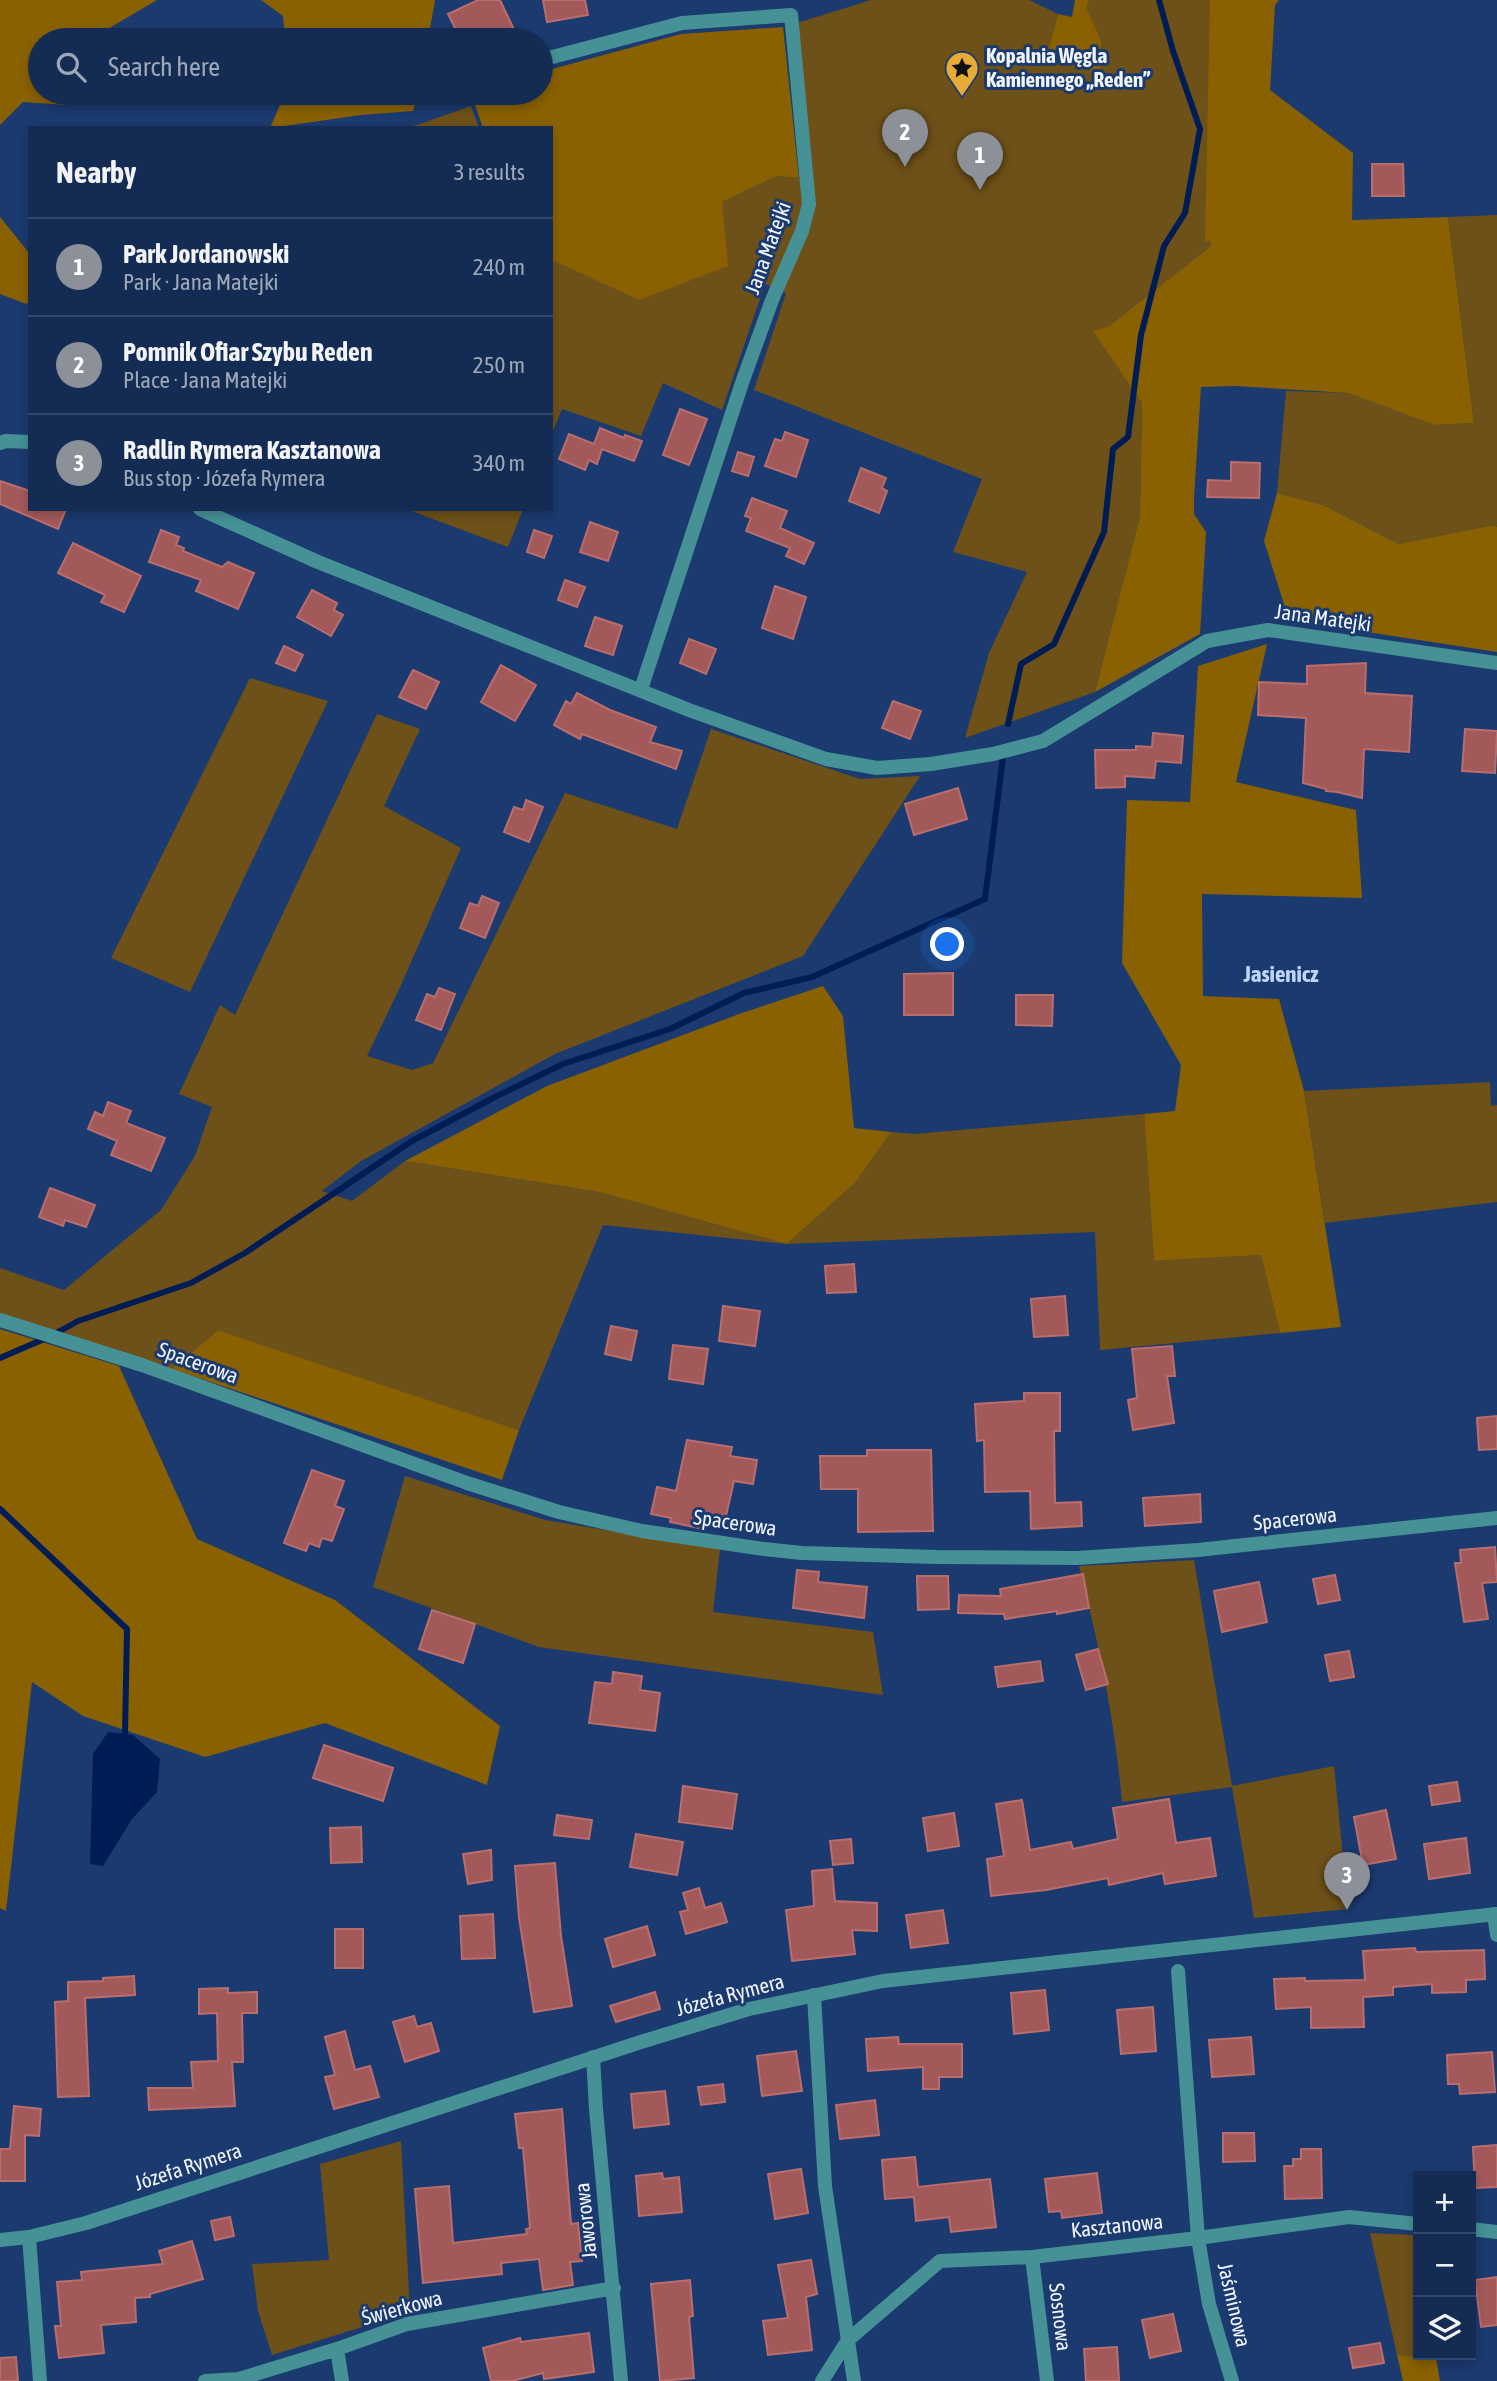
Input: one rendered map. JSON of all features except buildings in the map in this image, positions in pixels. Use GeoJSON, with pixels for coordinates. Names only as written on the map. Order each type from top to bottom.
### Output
{"type":"FeatureCollection","features":[{"type":"Feature","properties":{"kind":"street","name":"Jana Matejki"},"geometry":{"type":"LineString","coordinates":[[553,57],[682,23],[791,15],[808,204],[802,231],[772,300],[743,380],[642,689]]}},
{"type":"Feature","properties":{"kind":"street"},"geometry":{"type":"LineString","coordinates":[[0,443],[28,442]]}},
{"type":"Feature","properties":{"kind":"street","name":"Jana Matejki"},"geometry":{"type":"LineString","coordinates":[[204,511],[318,562],[690,710],[826,759],[877,768],[931,765],[993,754],[1043,741],[1208,641],[1268,629],[1497,663]]}},
{"type":"Feature","properties":{"kind":"street","name":"Spacerowa"},"geometry":{"type":"LineString","coordinates":[[0,1320],[142,1365],[467,1483],[559,1512],[642,1531],[754,1548],[802,1553],[1077,1558],[1198,1550],[1497,1518]]}},
{"type":"Feature","properties":{"kind":"street"},"geometry":{"type":"LineString","coordinates":[[1496,1914],[1497,1936]]}},
{"type":"Feature","properties":{"kind":"street","name":"Józefa Rymera"},"geometry":{"type":"LineString","coordinates":[[0,2240],[29,2237],[86,2223],[515,2085],[593,2057],[749,2009],[883,1981],[1496,1914]]}},
{"type":"Feature","properties":{"kind":"street","name":"Jaśminowa"},"geometry":{"type":"LineString","coordinates":[[1178,1971],[1198,2238],[1209,2304],[1232,2381]]}},
{"type":"Feature","properties":{"kind":"street"},"geometry":{"type":"LineString","coordinates":[[814,1995],[825,2186],[853,2381]]}},
{"type":"Feature","properties":{"kind":"street","name":"Jaworowa"},"geometry":{"type":"LineString","coordinates":[[593,2057],[621,2381]]}},
{"type":"Feature","properties":{"kind":"street","name":"Kasztanowa"},"geometry":{"type":"LineString","coordinates":[[822,2381],[848,2340],[940,2261],[1032,2257],[1349,2217],[1413,2223]]}},
{"type":"Feature","properties":{"kind":"street"},"geometry":{"type":"LineString","coordinates":[[1476,2230],[1497,2232]]}},
{"type":"Feature","properties":{"kind":"street"},"geometry":{"type":"LineString","coordinates":[[29,2237],[40,2381]]}},
{"type":"Feature","properties":{"kind":"street","name":"Sosnowa"},"geometry":{"type":"LineString","coordinates":[[1032,2257],[1047,2381]]}},
{"type":"Feature","properties":{"kind":"street","name":"Świerkowa"},"geometry":{"type":"LineString","coordinates":[[205,2381],[239,2379],[407,2324],[614,2288]]}},
{"type":"Feature","properties":{"kind":"street"},"geometry":{"type":"LineString","coordinates":[[337,2349],[342,2381]]}},
{"type":"Feature","properties":{"kind":"shaded area"},"geometry":{"type":"Polygon","coordinates":[[[0,0],[157,0],[109,28],[28,28],[28,102],[23,102],[0,125],[0,0]]]}},
{"type":"Feature","properties":{"kind":"shaded area"},"geometry":{"type":"Polygon","coordinates":[[[261,0],[435,0],[430,28],[284,28],[283,16],[261,0]]]}},
{"type":"Feature","properties":{"kind":"shaded area"},"geometry":{"type":"Polygon","coordinates":[[[871,0],[1029,0],[1058,14],[1049,48],[1101,40],[1085,8],[1089,0],[1216,0],[1211,246],[1109,326],[1094,331],[1142,403],[1140,516],[1095,692],[965,738],[989,653],[1027,572],[953,552],[982,479],[754,390],[786,293],[765,284],[722,410],[663,383],[641,436],[562,409],[553,431],[553,261],[639,300],[722,202],[777,176],[809,176],[797,23],[871,0]]]}},
{"type":"Feature","properties":{"kind":"shaded area"},"geometry":{"type":"Polygon","coordinates":[[[1075,0],[1089,0],[1086,8],[1101,40],[1100,75],[1069,61],[1049,48],[1058,14],[1072,17],[1075,0]]]}},
{"type":"Feature","properties":{"kind":"shaded area"},"geometry":{"type":"Polygon","coordinates":[[[1210,0],[1279,0],[1275,5],[1270,90],[1353,153],[1352,220],[1448,217],[1474,423],[1434,425],[1348,393],[1235,386],[1201,387],[1194,498],[1194,514],[1206,532],[1200,634],[1095,692],[1140,516],[1142,403],[1093,331],[1109,326],[1211,246],[1211,241],[1205,241],[1210,0]]]}},
{"type":"Feature","properties":{"kind":"shaded area"},"geometry":{"type":"Polygon","coordinates":[[[783,27],[799,178],[777,176],[722,202],[728,266],[639,300],[553,261],[553,126],[482,126],[475,105],[553,105],[553,69],[681,34],[783,27]]]}},
{"type":"Feature","properties":{"kind":"shaded area"},"geometry":{"type":"Polygon","coordinates":[[[280,105],[415,105],[413,111],[271,126],[280,105]]]}},
{"type":"Feature","properties":{"kind":"shaded area"},"geometry":{"type":"Polygon","coordinates":[[[471,106],[478,126],[412,126],[471,106]]]}},
{"type":"Feature","properties":{"kind":"shaded area"},"geometry":{"type":"Polygon","coordinates":[[[1497,215],[1497,527],[1493,525],[1399,544],[1323,505],[1277,493],[1286,391],[1348,393],[1434,425],[1474,423],[1448,217],[1497,215]]]}},
{"type":"Feature","properties":{"kind":"shaded area"},"geometry":{"type":"Polygon","coordinates":[[[0,217],[28,252],[28,302],[0,294],[0,217]]]}},
{"type":"Feature","properties":{"kind":"shaded area"},"geometry":{"type":"Polygon","coordinates":[[[1277,493],[1323,505],[1399,544],[1493,525],[1497,527],[1497,652],[1289,620],[1264,541],[1277,493]]]}},
{"type":"Feature","properties":{"kind":"shaded area"},"geometry":{"type":"Polygon","coordinates":[[[411,511],[522,511],[508,547],[411,511]]]}},
{"type":"Feature","properties":{"kind":"shaded area"},"geometry":{"type":"Polygon","coordinates":[[[1267,644],[1236,782],[1356,810],[1362,898],[1202,894],[1203,996],[1279,999],[1304,1091],[1341,1327],[1280,1333],[1261,1255],[1154,1261],[1144,1114],[1175,1111],[1181,1065],[1122,963],[1127,800],[1190,802],[1198,666],[1267,644]]]}},
{"type":"Feature","properties":{"kind":"shaded area"},"geometry":{"type":"Polygon","coordinates":[[[250,678],[328,701],[190,992],[111,958],[250,678]]]}},
{"type":"Feature","properties":{"kind":"shaded area"},"geometry":{"type":"Polygon","coordinates":[[[377,714],[420,729],[384,806],[461,848],[367,1056],[412,1070],[433,1063],[565,793],[677,829],[711,729],[860,779],[920,776],[803,956],[555,1054],[361,1161],[322,1191],[352,1201],[405,1161],[599,1192],[787,1244],[603,1225],[519,1430],[218,1330],[172,1369],[0,1313],[0,1268],[64,1290],[161,1210],[195,1156],[212,1107],[179,1094],[220,1005],[235,1015],[377,714]]]}},
{"type":"Feature","properties":{"kind":"shaded area"},"geometry":{"type":"Polygon","coordinates":[[[823,986],[843,1016],[854,1128],[891,1132],[856,1182],[787,1244],[599,1192],[405,1161],[547,1086],[739,1014],[823,986]]]}},
{"type":"Feature","properties":{"kind":"shaded area"},"geometry":{"type":"Polygon","coordinates":[[[1490,1082],[1491,1106],[1497,1105],[1497,1202],[1325,1223],[1304,1091],[1490,1082]]]}},
{"type":"Feature","properties":{"kind":"shaded area"},"geometry":{"type":"Polygon","coordinates":[[[1144,1114],[1154,1261],[1261,1255],[1280,1333],[1100,1350],[1095,1232],[787,1244],[856,1182],[891,1132],[914,1134],[1144,1114]]]}},
{"type":"Feature","properties":{"kind":"shaded area"},"geometry":{"type":"Polygon","coordinates":[[[0,1329],[119,1366],[197,1539],[335,1600],[500,1726],[487,1785],[325,1723],[205,1757],[83,1716],[32,1682],[6,1911],[0,1908],[0,1329]]]}},
{"type":"Feature","properties":{"kind":"shaded area"},"geometry":{"type":"Polygon","coordinates":[[[218,1330],[519,1430],[502,1480],[172,1369],[218,1330]]]}},
{"type":"Feature","properties":{"kind":"shaded area"},"geometry":{"type":"Polygon","coordinates":[[[405,1476],[545,1520],[720,1549],[713,1612],[873,1632],[883,1695],[539,1647],[373,1587],[405,1476]]]}},
{"type":"Feature","properties":{"kind":"shaded area"},"geometry":{"type":"Polygon","coordinates":[[[1194,1560],[1232,1786],[1334,1766],[1348,1909],[1254,1918],[1232,1787],[1122,1802],[1105,1683],[1079,1566],[1194,1560]]]}},
{"type":"Feature","properties":{"kind":"shaded area"},"geometry":{"type":"Polygon","coordinates":[[[401,2141],[410,2312],[272,2355],[258,2311],[252,2264],[329,2260],[320,2164],[401,2141]]]}},
{"type":"Feature","properties":{"kind":"shaded area"},"geometry":{"type":"Polygon","coordinates":[[[1370,2233],[1413,2235],[1413,2356],[1397,2355],[1370,2233]]]}},
{"type":"Feature","properties":{"kind":"shaded area"},"geometry":{"type":"Polygon","coordinates":[[[1397,2355],[1413,2356],[1413,2360],[1436,2360],[1440,2381],[1403,2381],[1397,2355]]]}},
{"type":"Feature","properties":{"kind":"water"},"geometry":{"type":"Polygon","coordinates":[[[108,1732],[133,1735],[160,1759],[157,1792],[132,1819],[103,1866],[90,1864],[93,1754],[108,1732]]]}},
{"type":"Feature","properties":{"kind":"waterway"},"geometry":{"type":"LineString","coordinates":[[1008,724],[1021,664],[1054,644],[1104,532],[1113,449],[1128,437],[1141,335],[1164,246],[1185,213],[1200,129],[1173,51],[1159,0]]}},
{"type":"Feature","properties":{"kind":"waterway"},"geometry":{"type":"LineString","coordinates":[[0,1358],[78,1321],[191,1283],[245,1253],[412,1141],[563,1064],[670,1029],[744,993],[812,977],[985,899],[1003,757]]}},
{"type":"Feature","properties":{"kind":"waterway"},"geometry":{"type":"LineString","coordinates":[[0,1509],[127,1629],[125,1734]]}},
{"type":"Feature","properties":{"kind":"place","name":"Kopalnia Węgla Kamiennego „Reden”"},"geometry":{"type":"Point","coordinates":[962,98]}},
{"type":"Feature","properties":{"kind":"place","name":"Pomnik Ofiar Szybu Reden"},"geometry":{"type":"Point","coordinates":[905,167]}},
{"type":"Feature","properties":{"kind":"place","name":"Park Jordanowski"},"geometry":{"type":"Point","coordinates":[980,190]}},
{"type":"Feature","properties":{"kind":"place","name":"Radlin Rymera Kasztanowa"},"geometry":{"type":"Point","coordinates":[1347,1910]}},
{"type":"Feature","properties":{"kind":"district","name":"Jasienicz"},"geometry":{"type":"Point","coordinates":[1281,974]}}]}
